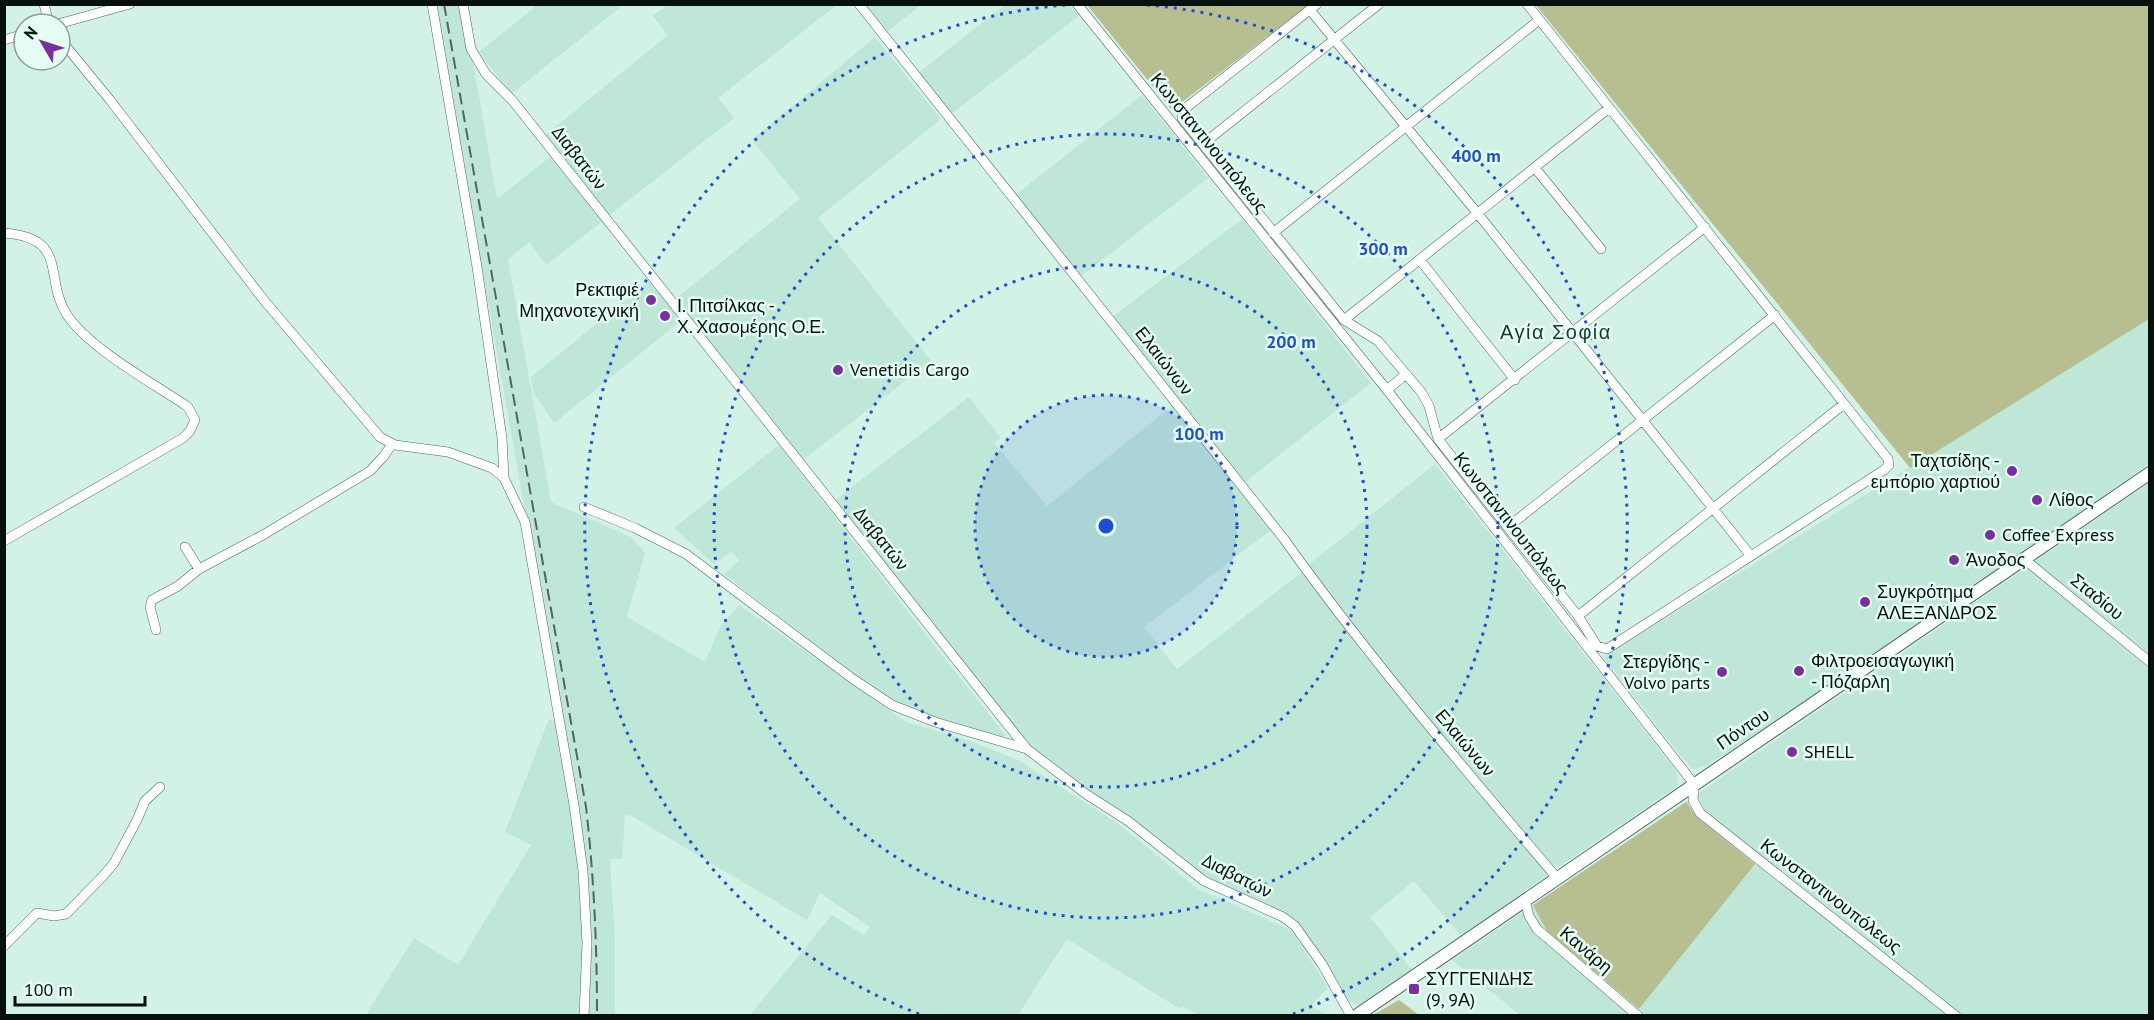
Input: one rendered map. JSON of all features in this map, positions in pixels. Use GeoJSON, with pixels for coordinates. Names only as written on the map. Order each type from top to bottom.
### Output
{"type":"FeatureCollection","features":[{"type":"Feature","properties":{"kind":"street"},"geometry":{"type":"LineString","coordinates":[[72,20],[130,4]]}},
{"type":"Feature","properties":{"kind":"street"},"geometry":{"type":"LineString","coordinates":[[432,4],[477,267],[502,438],[504,478],[525,522],[574,805],[583,871],[587,943],[584,1016]]}},
{"type":"Feature","properties":{"kind":"street","name":"Διαβατών"},"geometry":{"type":"LineString","coordinates":[[463,4],[471,49],[486,74],[512,100],[1027,749],[1086,794],[1128,821],[1204,881],[1283,917],[1295,926],[1322,963],[1351,1016]]}},
{"type":"Feature","properties":{"kind":"street","name":"Ελαιώνων"},"geometry":{"type":"LineString","coordinates":[[860,4],[1284,539],[1331,605],[1557,878]]}},
{"type":"Feature","properties":{"kind":"street","name":"Κωνσταντινουπόλεως"},"geometry":{"type":"LineString","coordinates":[[1077,4],[1387,390],[1694,784],[1693,800],[1700,813],[1956,1016]]}},
{"type":"Feature","properties":{"kind":"street"},"geometry":{"type":"LineString","coordinates":[[1203,144],[1379,4]]}},
{"type":"Feature","properties":{"kind":"street"},"geometry":{"type":"LineString","coordinates":[[1527,4],[1775,315],[1888,459],[1889,465],[1884,470],[1751,556],[1607,649],[1597,646],[1578,616],[1438,439],[1429,406],[1422,393],[1378,340],[1344,320],[1182,118],[1182,111],[1313,7],[1336,39],[1751,556]]}},
{"type":"Feature","properties":{"kind":"street"},"geometry":{"type":"LineString","coordinates":[[1273,233],[1539,20]]}},
{"type":"Feature","properties":{"kind":"street"},"geometry":{"type":"LineString","coordinates":[[72,54],[263,299],[380,437],[392,444],[459,456],[492,468],[504,478]]}},
{"type":"Feature","properties":{"kind":"street"},"geometry":{"type":"LineString","coordinates":[[1344,320],[1609,108]]}},
{"type":"Feature","properties":{"kind":"street"},"geometry":{"type":"LineString","coordinates":[[1535,168],[1601,249]]}},
{"type":"Feature","properties":{"kind":"street"},"geometry":{"type":"LineString","coordinates":[[1438,439],[1705,227]]}},
{"type":"Feature","properties":{"kind":"street"},"geometry":{"type":"LineString","coordinates":[[4,233],[27,236],[42,246],[53,263],[60,299],[67,314],[79,329],[102,349],[188,407],[195,420],[190,431],[183,438],[4,541]]}},
{"type":"Feature","properties":{"kind":"street"},"geometry":{"type":"LineString","coordinates":[[1420,260],[1515,380]]}},
{"type":"Feature","properties":{"kind":"street"},"geometry":{"type":"LineString","coordinates":[[1508,527],[1775,315]]}},
{"type":"Feature","properties":{"kind":"street"},"geometry":{"type":"LineString","coordinates":[[1387,390],[1406,374]]}},
{"type":"Feature","properties":{"kind":"street"},"geometry":{"type":"LineString","coordinates":[[1578,616],[1844,404]]}},
{"type":"Feature","properties":{"kind":"street"},"geometry":{"type":"LineString","coordinates":[[156,630],[150,603],[157,597],[178,586],[199,569],[263,535],[370,471],[392,444]]}},
{"type":"Feature","properties":{"kind":"street","name":"Πόντου"},"geometry":{"type":"LineString","coordinates":[[1356,1016],[2150,473]]}},
{"type":"Feature","properties":{"kind":"street"},"geometry":{"type":"LineString","coordinates":[[584,507],[635,528],[686,554],[891,705],[935,722],[1027,749]]}},
{"type":"Feature","properties":{"kind":"street"},"geometry":{"type":"LineString","coordinates":[[185,547],[199,569]]}},
{"type":"Feature","properties":{"kind":"street","name":"Σταδίου"},"geometry":{"type":"LineString","coordinates":[[2024,558],[2150,662]]}},
{"type":"Feature","properties":{"kind":"street"},"geometry":{"type":"LineString","coordinates":[[4,946],[37,913],[54,916],[66,914],[114,863],[142,812],[145,801],[160,787]]}},
{"type":"Feature","properties":{"kind":"street","name":"Κανάρη"},"geometry":{"type":"LineString","coordinates":[[1525,900],[1529,916],[1537,929],[1638,1016]]}},
{"type":"Feature","properties":{"kind":"shaded area"},"geometry":{"type":"Polygon","coordinates":[[[435,5],[463,5],[497,199],[550,157],[603,221],[546,265],[529,242],[508,259],[551,502],[631,537],[645,553],[627,617],[705,662],[720,627],[739,605],[906,722],[970,741],[1018,760],[1119,824],[1198,889],[1286,928],[1294,934],[1328,988],[1310,1006],[1327,1015],[1198,1015],[1183,1007],[1180,1009],[1067,939],[1018,1015],[750,1015],[832,915],[864,935],[870,927],[820,893],[807,920],[630,815],[625,816],[622,859],[610,859],[615,940],[615,1015],[589,1015],[589,945],[578,809],[435,5]]]}},
{"type":"Feature","properties":{"kind":"shaded area"},"geometry":{"type":"Polygon","coordinates":[[[537,5],[623,5],[511,94],[479,52],[537,5]]]}},
{"type":"Feature","properties":{"kind":"shaded area"},"geometry":{"type":"Polygon","coordinates":[[[668,5],[837,5],[718,98],[734,118],[607,217],[544,136],[668,35],[653,16],[668,5]]]}},
{"type":"Feature","properties":{"kind":"shaded area"},"geometry":{"type":"Polygon","coordinates":[[[865,5],[921,5],[887,32],[865,5]]]}},
{"type":"Feature","properties":{"kind":"shaded area"},"geometry":{"type":"Polygon","coordinates":[[[1005,5],[1069,5],[1079,16],[951,114],[918,73],[1005,5]]]}},
{"type":"Feature","properties":{"kind":"shaded area"},"geometry":{"type":"Polygon","coordinates":[[[1087,5],[1308,5],[1172,110],[1087,5]]]}},
{"type":"Feature","properties":{"kind":"shaded area"},"geometry":{"type":"Polygon","coordinates":[[[1536,5],[2149,5],[2149,319],[1910,468],[1536,5]]]}},
{"type":"Feature","properties":{"kind":"shaded area"},"geometry":{"type":"Polygon","coordinates":[[[875,37],[941,119],[818,218],[931,361],[803,460],[674,300],[800,199],[752,140],[875,37]]]}},
{"type":"Feature","properties":{"kind":"shaded area"},"geometry":{"type":"Polygon","coordinates":[[[1142,95],[1208,178],[1079,278],[1014,196],[1142,95]]]}},
{"type":"Feature","properties":{"kind":"shaded area"},"geometry":{"type":"Polygon","coordinates":[[[1242,219],[1371,383],[1244,483],[1112,317],[1242,219]]]}},
{"type":"Feature","properties":{"kind":"shaded area"},"geometry":{"type":"Polygon","coordinates":[[[649,281],[681,321],[554,423],[534,394],[531,377],[649,281]]]}},
{"type":"Feature","properties":{"kind":"shaded area"},"geometry":{"type":"Polygon","coordinates":[[[2149,319],[2149,464],[1838,680],[1706,766],[1693,769],[1603,657],[2149,319]]]}},
{"type":"Feature","properties":{"kind":"shaded area"},"geometry":{"type":"Polygon","coordinates":[[[969,397],[1001,438],[994,443],[1047,506],[1172,406],[1271,530],[1144,627],[1177,669],[1302,572],[1363,654],[1548,875],[1461,936],[1414,881],[1370,917],[1413,971],[1363,1006],[1357,1006],[1348,1000],[1298,926],[1220,887],[1032,750],[835,500],[969,397]]]}},
{"type":"Feature","properties":{"kind":"shaded area"},"geometry":{"type":"Polygon","coordinates":[[[779,445],[1006,736],[995,737],[909,710],[865,685],[724,574],[739,561],[732,551],[714,564],[674,528],[779,445]]]}},
{"type":"Feature","properties":{"kind":"shaded area"},"geometry":{"type":"Polygon","coordinates":[[[1435,464],[1677,772],[1678,786],[1560,866],[1549,866],[1435,728],[1307,566],[1435,464]]]}},
{"type":"Feature","properties":{"kind":"shaded area"},"geometry":{"type":"Polygon","coordinates":[[[2149,483],[2149,1015],[1520,1015],[1452,960],[1533,905],[1547,931],[1755,864],[1699,819],[1686,802],[2149,483]]]}},
{"type":"Feature","properties":{"kind":"shaded area"},"geometry":{"type":"Polygon","coordinates":[[[549,719],[555,721],[576,848],[583,944],[580,1015],[365,1016],[414,938],[458,965],[531,845],[505,832],[549,719]]]}},
{"type":"Feature","properties":{"kind":"shaded area"},"geometry":{"type":"Polygon","coordinates":[[[1686,802],[1699,819],[1755,864],[1639,1009],[1547,931],[1533,905],[1686,802]]]}},
{"type":"Feature","properties":{"kind":"shaded area"},"geometry":{"type":"Polygon","coordinates":[[[1399,1000],[1419,1015],[1373,1015],[1399,1000]]]}},
{"type":"Feature","properties":{"kind":"railway"},"geometry":{"type":"LineString","coordinates":[[444,4],[586,807],[594,911],[597,1016]]}},
{"type":"Feature","properties":{"kind":"place","name":"Ρεκτιφιέ Μηχανοτεχνική"},"geometry":{"type":"Point","coordinates":[651,300]}},
{"type":"Feature","properties":{"kind":"place","name":"Ι. Πιτσίλκας - Χ. Χασομέρης Ο.Ε."},"geometry":{"type":"Point","coordinates":[665,316]}},
{"type":"Feature","properties":{"kind":"place","name":"Venetidis Cargo"},"geometry":{"type":"Point","coordinates":[838,370]}},
{"type":"Feature","properties":{"kind":"place","name":"Ταχτσίδης - εμπόριο χαρτιού"},"geometry":{"type":"Point","coordinates":[2012,471]}},
{"type":"Feature","properties":{"kind":"place","name":"Λίθος"},"geometry":{"type":"Point","coordinates":[2037,500]}},
{"type":"Feature","properties":{"kind":"place","name":"Coffee Express"},"geometry":{"type":"Point","coordinates":[1990,535]}},
{"type":"Feature","properties":{"kind":"place","name":"Άνοδος"},"geometry":{"type":"Point","coordinates":[1954,560]}},
{"type":"Feature","properties":{"kind":"place","name":"Συγκρότημα ΑΛΕΞΑΝΔΡΟΣ"},"geometry":{"type":"Point","coordinates":[1865,602]}},
{"type":"Feature","properties":{"kind":"place","name":"Φιλτροεισαγωγική - Πόζαρλη"},"geometry":{"type":"Point","coordinates":[1799,671]}},
{"type":"Feature","properties":{"kind":"place","name":"Στεργίδης - Volvo parts"},"geometry":{"type":"Point","coordinates":[1722,672]}},
{"type":"Feature","properties":{"kind":"place","name":"SHELL"},"geometry":{"type":"Point","coordinates":[1792,752]}},
{"type":"Feature","properties":{"kind":"place","name":"ΣΥΓΓΕΝΙΔΗΣ (9, 9Α)"},"geometry":{"type":"Point","coordinates":[1414,989]}},
{"type":"Feature","properties":{"kind":"district","name":"Αγία Σοφία"},"geometry":{"type":"Point","coordinates":[1556,332]}}]}
